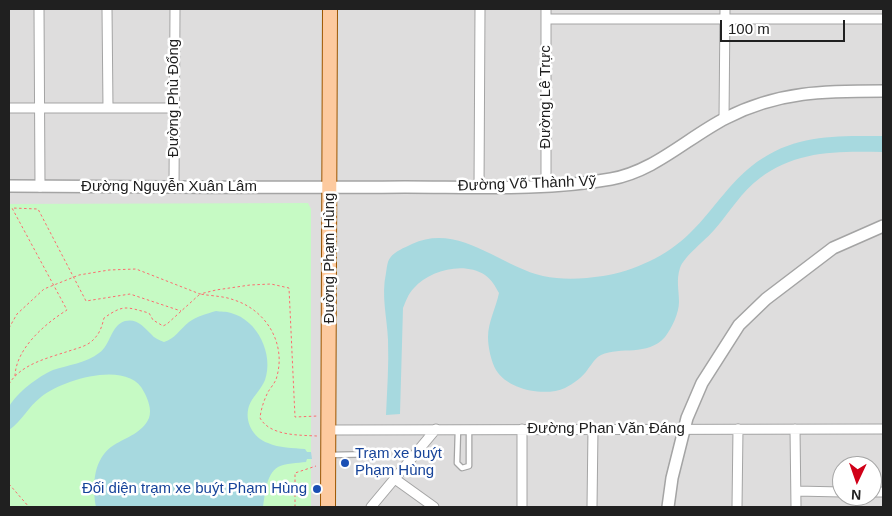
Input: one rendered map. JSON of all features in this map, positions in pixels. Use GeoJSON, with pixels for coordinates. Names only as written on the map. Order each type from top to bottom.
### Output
{"type":"FeatureCollection","features":[{"type":"Feature","properties":{"kind":"main road","name":"Đường Phạm Hùng"},"geometry":{"type":"LineString","coordinates":[[328,507],[329,459],[324,433],[329,416],[330,9]]}},
{"type":"Feature","properties":{"kind":"street"},"geometry":{"type":"LineString","coordinates":[[39,9],[40,186]]}},
{"type":"Feature","properties":{"kind":"street"},"geometry":{"type":"LineString","coordinates":[[107,9],[108,108]]}},
{"type":"Feature","properties":{"kind":"street","name":"Đường Phù Đổng"},"geometry":{"type":"LineString","coordinates":[[174,187],[175,9]]}},
{"type":"Feature","properties":{"kind":"street"},"geometry":{"type":"LineString","coordinates":[[479,187],[480,9]]}},
{"type":"Feature","properties":{"kind":"street","name":"Đường Lê Trực"},"geometry":{"type":"LineString","coordinates":[[546,9],[546,186]]}},
{"type":"Feature","properties":{"kind":"street"},"geometry":{"type":"LineString","coordinates":[[724,119],[725,9]]}},
{"type":"Feature","properties":{"kind":"street"},"geometry":{"type":"LineString","coordinates":[[546,19],[883,19]]}},
{"type":"Feature","properties":{"kind":"street","name":"Đường Võ Thành Vỹ"},"geometry":{"type":"LineString","coordinates":[[330,188],[546,186],[582,184],[614,179],[649,166],[724,119],[769,101],[797,94],[823,91],[883,91]]}},
{"type":"Feature","properties":{"kind":"street"},"geometry":{"type":"LineString","coordinates":[[9,108],[174,108]]}},
{"type":"Feature","properties":{"kind":"street","name":"Đường Nguyễn Xuân Lâm"},"geometry":{"type":"LineString","coordinates":[[9,186],[330,188]]}},
{"type":"Feature","properties":{"kind":"street"},"geometry":{"type":"LineString","coordinates":[[668,507],[672,478],[684,428],[702,383],[739,325],[766,299],[833,248],[883,226]]}},
{"type":"Feature","properties":{"kind":"street"},"geometry":{"type":"LineString","coordinates":[[737,507],[738,428]]}},
{"type":"Feature","properties":{"kind":"street"},"geometry":{"type":"LineString","coordinates":[[371,507],[436,429]]}},
{"type":"Feature","properties":{"kind":"street","name":"Đường Phan Văn Đáng"},"geometry":{"type":"LineString","coordinates":[[324,433],[436,429],[883,429]]}},
{"type":"Feature","properties":{"kind":"street"},"geometry":{"type":"LineString","coordinates":[[522,429],[522,507]]}},
{"type":"Feature","properties":{"kind":"street"},"geometry":{"type":"LineString","coordinates":[[592,507],[593,429]]}},
{"type":"Feature","properties":{"kind":"street"},"geometry":{"type":"LineString","coordinates":[[795,429],[796,507]]}},
{"type":"Feature","properties":{"kind":"street"},"geometry":{"type":"LineString","coordinates":[[395,479],[434,507]]}},
{"type":"Feature","properties":{"kind":"street"},"geometry":{"type":"LineString","coordinates":[[796,491],[832,492]]}},
{"type":"Feature","properties":{"kind":"lane"},"geometry":{"type":"LineString","coordinates":[[458,430],[457,463],[462,468],[469,466],[469,430]]}},
{"type":"Feature","properties":{"kind":"lane"},"geometry":{"type":"LineString","coordinates":[[329,459],[380,454]]}},
{"type":"Feature","properties":{"kind":"path"},"geometry":{"type":"LineString","coordinates":[[16,376],[16,369],[28,342],[52,319],[67,310],[12,208],[38,209],[86,301],[130,294],[182,311]]}},
{"type":"Feature","properties":{"kind":"path"},"geometry":{"type":"LineString","coordinates":[[9,328],[17,314],[44,289],[74,277],[109,270],[136,269],[200,294],[235,300],[260,314],[274,334],[280,356],[277,377],[267,394],[262,408],[260,418],[264,424],[275,430],[298,435],[324,433]]}},
{"type":"Feature","properties":{"kind":"path"},"geometry":{"type":"LineString","coordinates":[[9,384],[16,376],[36,362],[82,347],[93,340],[102,328],[104,318],[118,308],[132,308],[149,313],[153,320],[163,326],[200,294],[250,285],[271,284],[289,288],[294,417],[329,416]]}},
{"type":"Feature","properties":{"kind":"path"},"geometry":{"type":"LineString","coordinates":[[295,507],[295,473],[329,459]]}},
{"type":"Feature","properties":{"kind":"path"},"geometry":{"type":"LineString","coordinates":[[9,484],[29,507]]}},
{"type":"Feature","properties":{"kind":"shaded area"},"geometry":{"type":"Polygon","coordinates":[[[9,9],[883,9],[883,507],[9,507],[9,9]]]}},
{"type":"Feature","properties":{"kind":"green space"},"geometry":{"type":"Polygon","coordinates":[[[308,203],[311,209],[311,507],[9,507],[9,204],[308,203]]]}},
{"type":"Feature","properties":{"kind":"water"},"geometry":{"type":"Polygon","coordinates":[[[883,136],[883,152],[835,152],[803,157],[788,162],[760,178],[747,189],[715,229],[682,263],[678,277],[678,311],[673,325],[665,337],[650,347],[609,352],[601,355],[595,359],[578,380],[557,391],[538,392],[518,387],[509,383],[496,370],[490,354],[488,337],[489,326],[499,293],[485,275],[476,271],[457,268],[428,277],[412,290],[403,308],[400,414],[386,415],[388,349],[384,298],[387,265],[394,253],[412,244],[429,239],[446,238],[479,248],[527,271],[543,276],[573,279],[615,274],[650,261],[671,249],[690,233],[742,175],[763,158],[777,150],[791,144],[821,138],[883,136]]]}},
{"type":"Feature","properties":{"kind":"water"},"geometry":{"type":"Polygon","coordinates":[[[216,311],[227,312],[241,317],[249,323],[262,340],[267,360],[267,370],[265,380],[250,403],[248,412],[249,423],[254,433],[263,441],[272,445],[305,449],[307,452],[311,452],[312,459],[307,459],[306,462],[284,465],[274,470],[267,485],[263,507],[96,507],[94,482],[102,457],[114,445],[134,434],[142,427],[150,415],[149,405],[144,392],[136,382],[125,376],[95,376],[64,384],[41,397],[9,430],[9,407],[22,391],[53,370],[83,361],[99,353],[103,350],[113,331],[120,323],[129,320],[137,322],[158,340],[164,342],[168,341],[192,320],[216,311]]]}},
{"type":"Feature","properties":{"kind":"place","name":"Trạm xe buýt Phạm Hùng"},"geometry":{"type":"Point","coordinates":[345,463]}},
{"type":"Feature","properties":{"kind":"place","name":"Đối diện trạm xe buýt Phạm Hùng"},"geometry":{"type":"Point","coordinates":[317,489]}}]}
